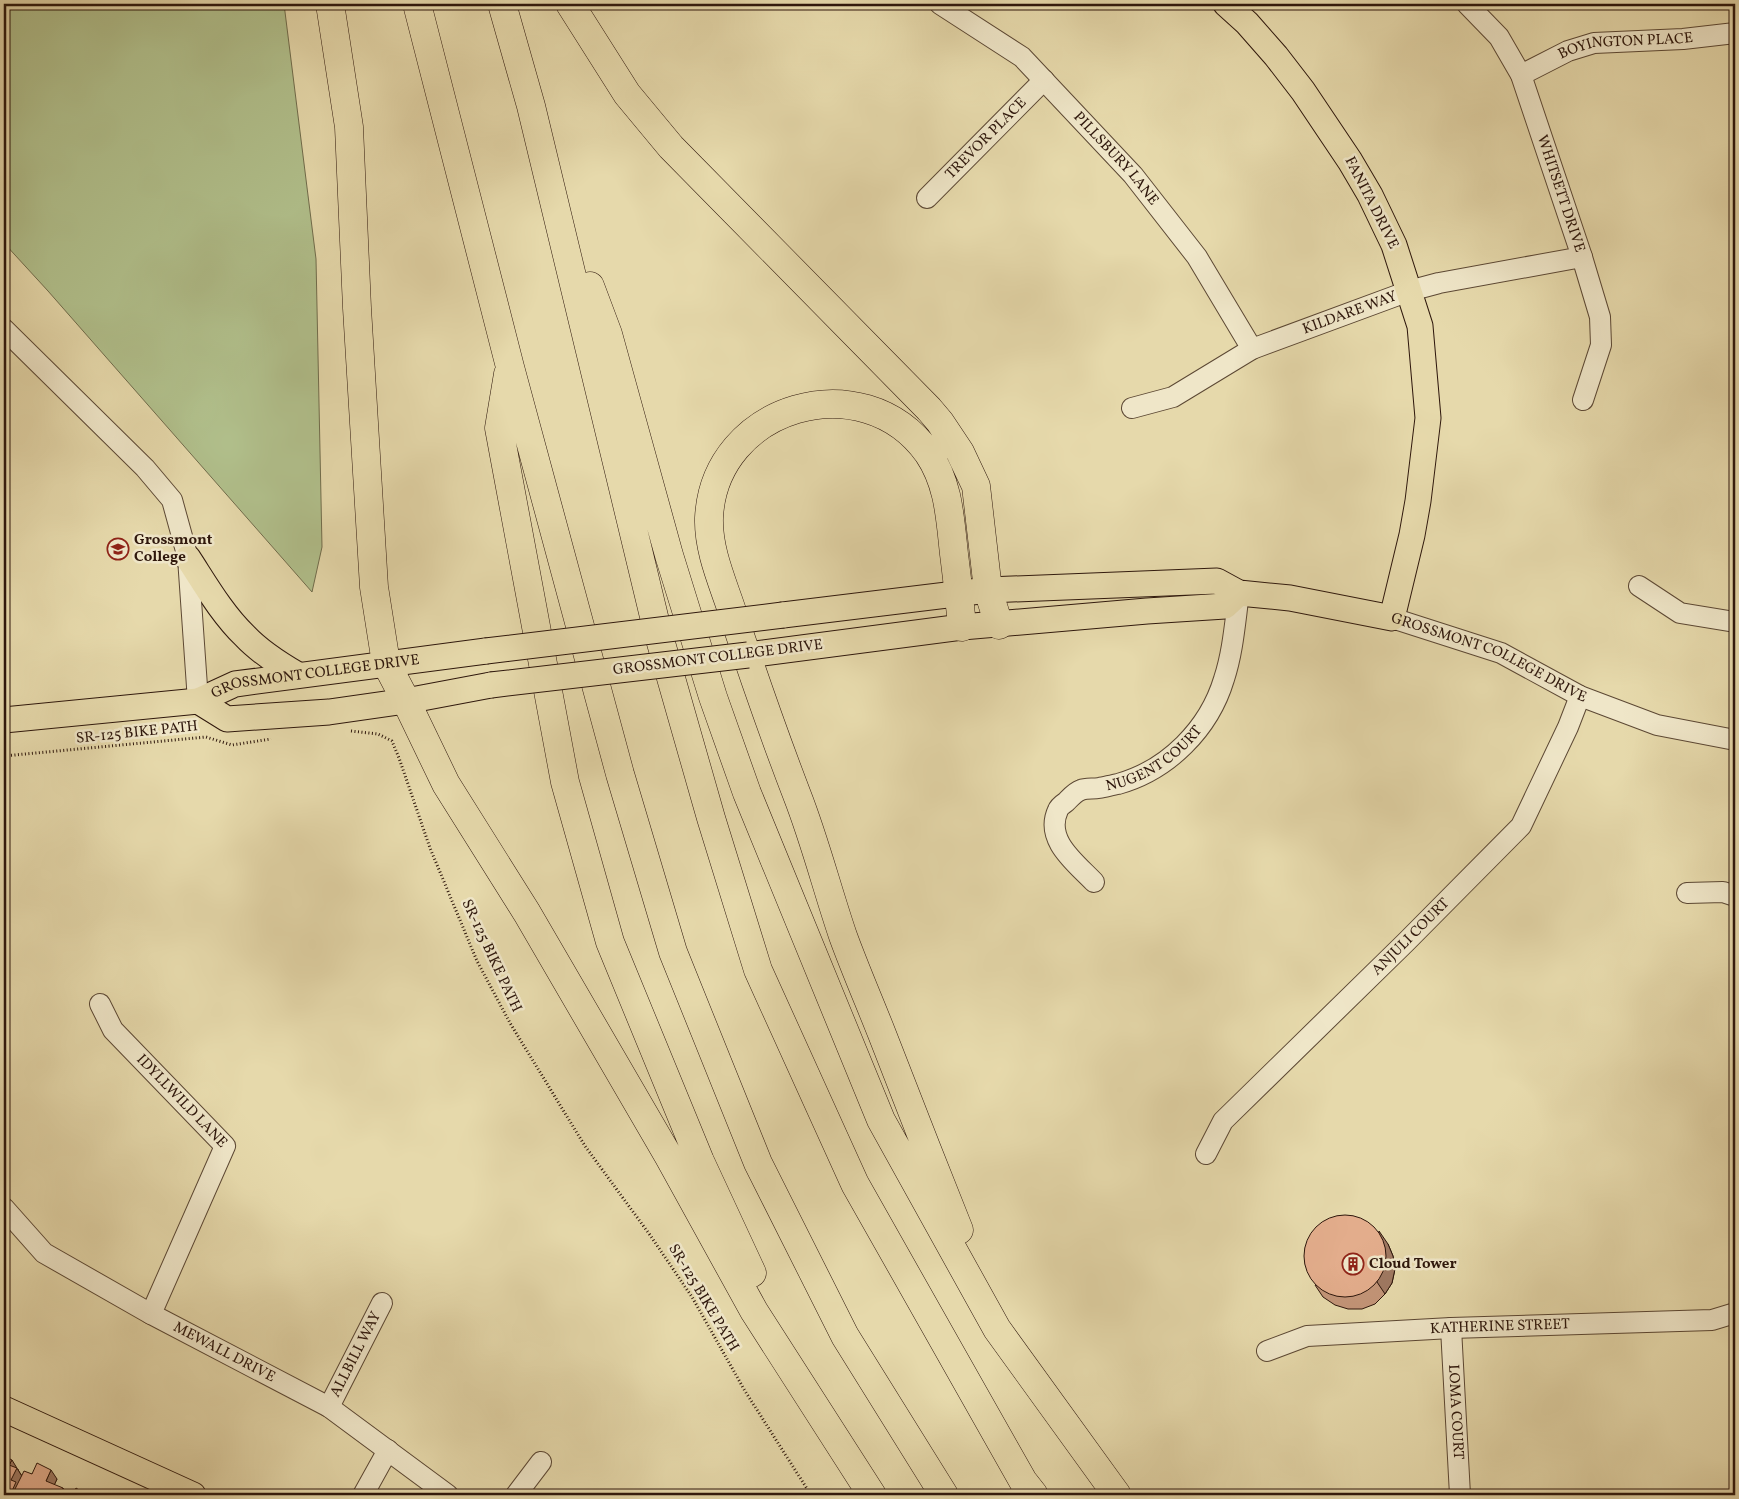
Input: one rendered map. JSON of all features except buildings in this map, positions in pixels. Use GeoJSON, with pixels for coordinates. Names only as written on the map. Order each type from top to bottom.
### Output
{"type":"FeatureCollection","features":[{"type":"Feature","properties":{"kind":"highway"},"geometry":{"type":"LineString","coordinates":[[330,4],[349,127],[357,317],[374,587],[386,663],[446,784],[527,913],[669,1157],[754,1311],[872,1495]]}},
{"type":"Feature","properties":{"kind":"highway"},"geometry":{"type":"LineString","coordinates":[[417,4],[510,367],[620,774],[673,952],[758,1162],[845,1336],[944,1495]]}},
{"type":"Feature","properties":{"kind":"highway"},"geometry":{"type":"LineString","coordinates":[[502,4],[544,158],[657,629],[711,818],[758,970],[854,1184],[1023,1481],[1034,1495]]}},
{"type":"Feature","properties":{"kind":"highway"},"geometry":{"type":"LineString","coordinates":[[570,4],[627,94],[671,147],[929,410],[950,436],[965,460],[976,486],[988,590],[999,625]]}},
{"type":"Feature","properties":{"kind":"highway"},"geometry":{"type":"LineString","coordinates":[[544,158],[608,334],[669,556],[713,697],[747,793],[881,1120],[997,1329],[1117,1495]]}},
{"type":"Feature","properties":{"kind":"highway"},"geometry":{"type":"LineString","coordinates":[[510,367],[498,428],[565,782],[610,942],[700,1161],[809,1398]]}},
{"type":"Feature","properties":{"kind":"highway"},"geometry":{"type":"LineString","coordinates":[[962,628],[960,593],[950,512],[943,481],[926,451],[901,426],[885,417],[860,408],[834,404],[811,405],[789,410],[775,416],[750,433],[738,444],[720,472],[710,504],[713,552],[760,696],[803,810],[844,936],[997,1329]]}},
{"type":"Feature","properties":{"kind":"main road","name":"FANITA DRIVE"},"geometry":{"type":"LineString","coordinates":[[1226,4],[1247,23],[1276,56],[1303,91],[1350,161],[1370,195],[1394,245],[1420,326],[1428,418],[1418,501],[1392,618]]}},
{"type":"Feature","properties":{"kind":"main road"},"geometry":{"type":"LineString","coordinates":[[188,558],[220,606],[244,636],[276,662],[298,675]]}},
{"type":"Feature","properties":{"kind":"main road","name":"GROSSMONT COLLEGE DRIVE"},"geometry":{"type":"LineString","coordinates":[[4,720],[198,701],[235,684],[298,675],[988,590],[1217,581],[1239,593],[1290,598],[1392,618]]}},
{"type":"Feature","properties":{"kind":"main road","name":"GROSSMONT COLLEGE DRIVE"},"geometry":{"type":"LineString","coordinates":[[198,701],[227,719],[329,712],[406,701],[490,685],[962,628],[1147,611],[1225,606],[1239,593]]}},
{"type":"Feature","properties":{"kind":"main road"},"geometry":{"type":"LineString","coordinates":[[4,1410],[193,1495]]}},
{"type":"Feature","properties":{"kind":"street","name":"PILLSBURY LANE"},"geometry":{"type":"LineString","coordinates":[[940,4],[1022,57],[1133,175],[1197,257],[1252,349]]}},
{"type":"Feature","properties":{"kind":"street","name":"WHITSETT DRIVE"},"geometry":{"type":"LineString","coordinates":[[1467,4],[1499,37],[1520,75],[1582,257],[1600,318],[1601,345],[1583,400]]}},
{"type":"Feature","properties":{"kind":"street","name":"BOYINGTON PLACE"},"geometry":{"type":"LineString","coordinates":[[1520,75],[1568,51],[1594,43],[1683,39],[1735,33]]}},
{"type":"Feature","properties":{"kind":"street","name":"TREVOR PLACE"},"geometry":{"type":"LineString","coordinates":[[927,198],[1044,80]]}},
{"type":"Feature","properties":{"kind":"street","name":"KILDARE WAY"},"geometry":{"type":"LineString","coordinates":[[1132,408],[1173,397],[1252,349],[1409,291],[1439,283],[1582,257]]}},
{"type":"Feature","properties":{"kind":"street","name":"GROSSMONT COLLEGE DRIVE"},"geometry":{"type":"LineString","coordinates":[[4,329],[145,468],[172,500],[188,558],[198,701]]}},
{"type":"Feature","properties":{"kind":"street"},"geometry":{"type":"LineString","coordinates":[[1639,586],[1680,613],[1735,622]]}},
{"type":"Feature","properties":{"kind":"street","name":"NUGENT COURT"},"geometry":{"type":"LineString","coordinates":[[1094,882],[1060,848],[1054,827],[1058,808],[1080,790],[1119,784],[1155,768],[1171,756],[1198,730],[1217,698],[1224,680],[1229,662],[1239,593]]}},
{"type":"Feature","properties":{"kind":"street","name":"GROSSMONT COLLEGE DRIVE"},"geometry":{"type":"LineString","coordinates":[[1392,618],[1501,653],[1580,696],[1657,725],[1735,740]]}},
{"type":"Feature","properties":{"kind":"street","name":"ANJULI COURT"},"geometry":{"type":"LineString","coordinates":[[1206,1154],[1223,1121],[1406,942],[1521,826],[1568,727],[1580,696]]}},
{"type":"Feature","properties":{"kind":"street"},"geometry":{"type":"LineString","coordinates":[[1687,893],[1723,892],[1735,896]]}},
{"type":"Feature","properties":{"kind":"street","name":"IDYLLWILD LANE"},"geometry":{"type":"LineString","coordinates":[[100,1004],[113,1030],[225,1146],[151,1314]]}},
{"type":"Feature","properties":{"kind":"street","name":"MEWALL DRIVE"},"geometry":{"type":"LineString","coordinates":[[4,1208],[44,1253],[151,1314],[329,1407],[448,1495]]}},
{"type":"Feature","properties":{"kind":"street","name":"ALLBILL WAY"},"geometry":{"type":"LineString","coordinates":[[329,1407],[382,1303]]}},
{"type":"Feature","properties":{"kind":"street","name":"KATHERINE STREET"},"geometry":{"type":"LineString","coordinates":[[1267,1351],[1307,1336],[1451,1328],[1712,1320],[1735,1313]]}},
{"type":"Feature","properties":{"kind":"street","name":"LOMA COURT"},"geometry":{"type":"LineString","coordinates":[[1451,1328],[1460,1495]]}},
{"type":"Feature","properties":{"kind":"street"},"geometry":{"type":"LineString","coordinates":[[363,1495],[388,1450]]}},
{"type":"Feature","properties":{"kind":"street"},"geometry":{"type":"LineString","coordinates":[[516,1495],[541,1462]]}},
{"type":"Feature","properties":{"kind":"path","name":"SR-125 BIKE PATH"},"geometry":{"type":"LineString","coordinates":[[343,731],[378,734],[392,741],[430,848],[477,961],[510,1023],[585,1146],[650,1234],[692,1297],[745,1392],[811,1495]]}},
{"type":"Feature","properties":{"kind":"path","name":"SR-125 BIKE PATH"},"geometry":{"type":"LineString","coordinates":[[4,756],[206,737],[232,745],[272,738]]}},
{"type":"Feature","properties":{"kind":"green space"},"geometry":{"type":"Polygon","coordinates":[[[4,4],[284,4],[316,259],[322,547],[312,592],[4,243],[4,4]]]}},
{"type":"Feature","properties":{"kind":"place","name":"Grossmont College"},"geometry":{"type":"Point","coordinates":[118,549]}},
{"type":"Feature","properties":{"kind":"place","name":"Cloud Tower"},"geometry":{"type":"Point","coordinates":[1353,1264]}}]}
